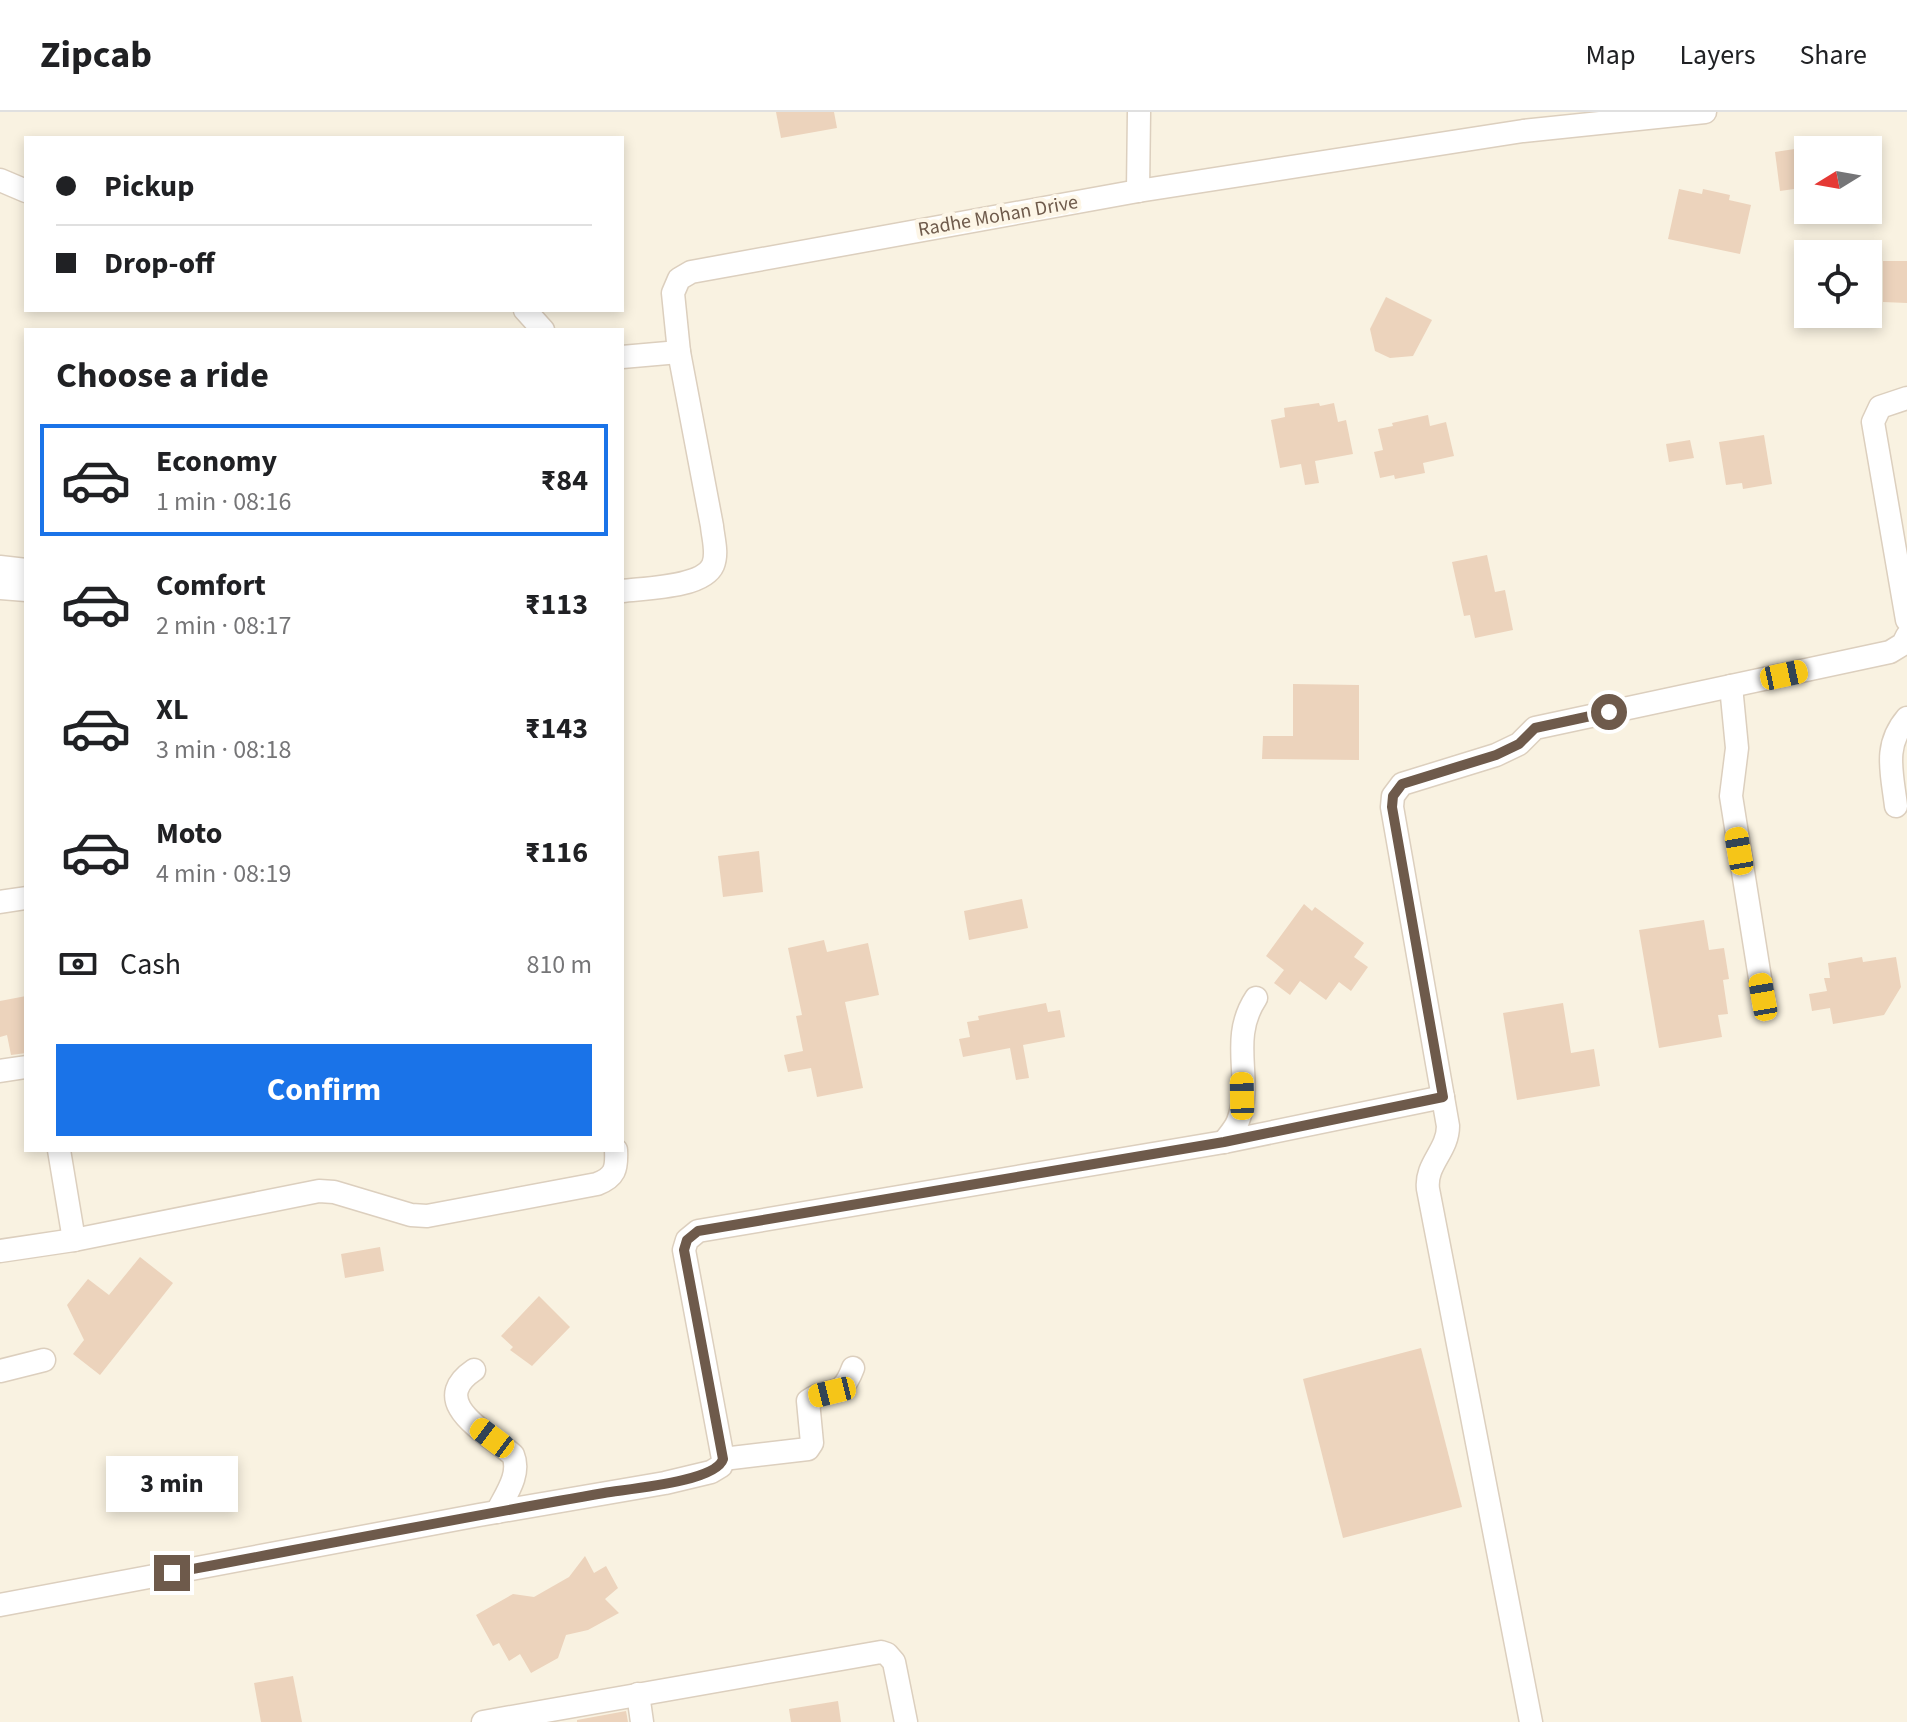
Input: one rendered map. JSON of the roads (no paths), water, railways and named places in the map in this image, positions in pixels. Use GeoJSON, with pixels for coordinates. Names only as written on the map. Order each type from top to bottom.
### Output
{"type":"FeatureCollection","features":[{"type":"Feature","properties":{"kind":"street"},"geometry":{"type":"LineString","coordinates":[[1138,191],[1139,112]]}},
{"type":"Feature","properties":{"kind":"street","name":"Radhe Mohan Drive"},"geometry":{"type":"LineString","coordinates":[[624,591],[684,583],[699,578],[713,565],[712,526],[679,352],[673,293],[679,279],[691,272],[1138,191],[1523,131],[1705,112]]}},
{"type":"Feature","properties":{"kind":"street"},"geometry":{"type":"LineString","coordinates":[[0,180],[24,190]]}},
{"type":"Feature","properties":{"kind":"street"},"geometry":{"type":"LineString","coordinates":[[527,312],[541,328]]}},
{"type":"Feature","properties":{"kind":"street"},"geometry":{"type":"LineString","coordinates":[[624,357],[679,352]]}},
{"type":"Feature","properties":{"kind":"street"},"geometry":{"type":"LineString","coordinates":[[1531,1722],[1428,1189],[1428,1172],[1448,1133],[1392,807],[1396,791],[1402,784],[1512,748],[1535,728],[1890,652],[1906,636],[1873,422],[1880,407],[1907,398]]}},
{"type":"Feature","properties":{"kind":"street"},"geometry":{"type":"LineString","coordinates":[[0,567],[24,570]]}},
{"type":"Feature","properties":{"kind":"street"},"geometry":{"type":"LineString","coordinates":[[0,588],[24,590]]}},
{"type":"Feature","properties":{"kind":"street"},"geometry":{"type":"LineString","coordinates":[[1731,686],[1737,748],[1731,796],[1763,997]]}},
{"type":"Feature","properties":{"kind":"street"},"geometry":{"type":"LineString","coordinates":[[1896,806],[1890,754],[1892,741],[1907,718]]}},
{"type":"Feature","properties":{"kind":"street"},"geometry":{"type":"LineString","coordinates":[[0,902],[24,898]]}},
{"type":"Feature","properties":{"kind":"street"},"geometry":{"type":"LineString","coordinates":[[1224,1142],[1240,1118],[1242,1028],[1256,998]]}},
{"type":"Feature","properties":{"kind":"street"},"geometry":{"type":"LineString","coordinates":[[0,1071],[24,1067]]}},
{"type":"Feature","properties":{"kind":"street"},"geometry":{"type":"LineString","coordinates":[[0,1605],[699,1476],[716,1469],[723,1459],[685,1258],[685,1246],[690,1235],[708,1229],[1224,1142],[1443,1097]]}},
{"type":"Feature","properties":{"kind":"street"},"geometry":{"type":"LineString","coordinates":[[59,1152],[74,1240]]}},
{"type":"Feature","properties":{"kind":"street"},"geometry":{"type":"LineString","coordinates":[[0,1251],[74,1240],[319,1191],[334,1192],[411,1215],[445,1214],[597,1184],[608,1180],[616,1171],[616,1152]]}},
{"type":"Feature","properties":{"kind":"street"},"geometry":{"type":"LineString","coordinates":[[0,1371],[44,1360]]}},
{"type":"Feature","properties":{"kind":"street"},"geometry":{"type":"LineString","coordinates":[[723,1459],[808,1449],[812,1443],[808,1401],[842,1389],[853,1368]]}},
{"type":"Feature","properties":{"kind":"street"},"geometry":{"type":"LineString","coordinates":[[474,1370],[462,1379],[458,1389],[460,1410],[513,1455],[516,1462],[515,1475],[497,1512]]}},
{"type":"Feature","properties":{"kind":"street"},"geometry":{"type":"LineString","coordinates":[[483,1722],[884,1652],[894,1662],[906,1722]]}},
{"type":"Feature","properties":{"kind":"street"},"geometry":{"type":"LineString","coordinates":[[638,1694],[642,1722]]}}]}
